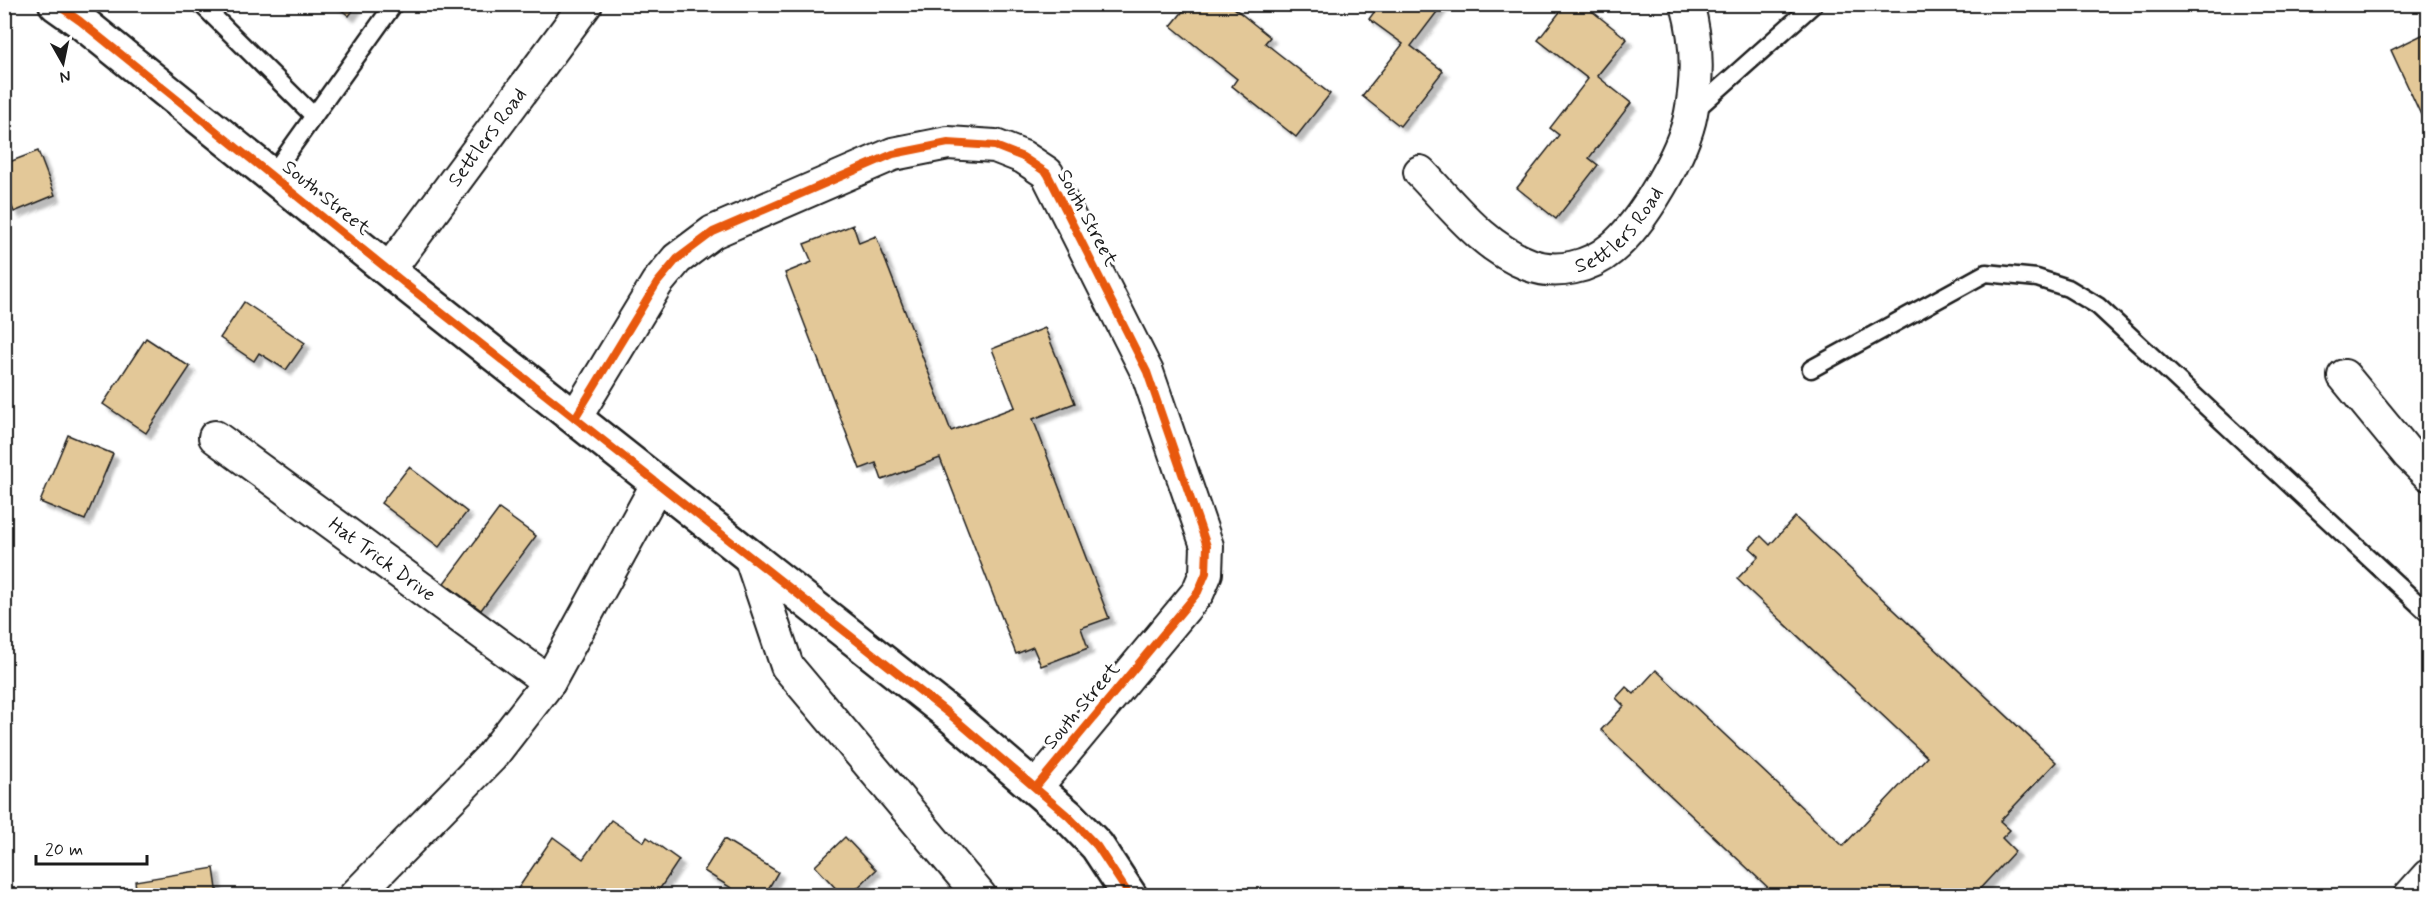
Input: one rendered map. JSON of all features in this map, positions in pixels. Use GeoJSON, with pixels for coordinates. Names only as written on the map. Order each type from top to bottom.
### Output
{"type":"FeatureCollection","features":[{"type":"Feature","properties":{"kind":"street","name":"South Street"},"geometry":{"type":"LineString","coordinates":[[56,4],[81,21],[389,270],[948,713],[1036,787],[1097,846],[1130,896]]}},
{"type":"Feature","properties":{"kind":"street","name":"Settlers Road"},"geometry":{"type":"LineString","coordinates":[[389,270],[586,4]]}},
{"type":"Feature","properties":{"kind":"street","name":"Settlers Road"},"geometry":{"type":"LineString","coordinates":[[1420,172],[1490,245],[1531,266],[1568,268],[1586,265],[1612,249],[1633,225],[1668,171],[1691,114],[1696,67],[1687,4]]}},
{"type":"Feature","properties":{"kind":"street","name":"South Street"},"geometry":{"type":"LineString","coordinates":[[575,418],[657,283],[676,259],[713,232],[893,154],[948,143],[995,146],[1023,157],[1047,173],[1148,372],[1202,528],[1208,557],[1206,573],[1198,592],[1036,787]]}},
{"type":"Feature","properties":{"kind":"street"},"geometry":{"type":"LineString","coordinates":[[2344,375],[2409,455],[2428,474]]}},
{"type":"Feature","properties":{"kind":"street","name":"Hat Trick Drive"},"geometry":{"type":"LineString","coordinates":[[215,437],[549,682]]}},
{"type":"Feature","properties":{"kind":"street"},"geometry":{"type":"LineString","coordinates":[[355,896],[491,756],[549,682],[658,483]]}},
{"type":"Feature","properties":{"kind":"street"},"geometry":{"type":"LineString","coordinates":[[750,556],[787,666],[980,896]]}},
{"type":"Feature","properties":{"kind":"street"},"geometry":{"type":"LineString","coordinates":[[2410,896],[2428,876]]}},
{"type":"Feature","properties":{"kind":"lane"},"geometry":{"type":"LineString","coordinates":[[201,4],[314,116]]}},
{"type":"Feature","properties":{"kind":"lane"},"geometry":{"type":"LineString","coordinates":[[272,176],[394,4]]}},
{"type":"Feature","properties":{"kind":"lane"},"geometry":{"type":"LineString","coordinates":[[1691,114],[1815,4]]}},
{"type":"Feature","properties":{"kind":"lane"},"geometry":{"type":"LineString","coordinates":[[1811,369],[1986,273],[2037,278],[2068,288],[2098,306],[2428,613]]}},
{"type":"Feature","properties":{"kind":"building"},"geometry":{"type":"Polygon","coordinates":[[[334,4],[358,4],[349,16],[334,4]]]}},
{"type":"Feature","properties":{"kind":"building"},"geometry":{"type":"Polygon","coordinates":[[[1189,4],[1229,4],[1270,37],[1265,43],[1330,94],[1296,137],[1232,86],[1237,79],[1171,26],[1189,4]]]}},
{"type":"Feature","properties":{"kind":"building"},"geometry":{"type":"Polygon","coordinates":[[[1380,4],[1443,4],[1411,46],[1443,71],[1400,126],[1362,96],[1403,44],[1369,19],[1380,4]]]}},
{"type":"Feature","properties":{"kind":"building"},"geometry":{"type":"Polygon","coordinates":[[[1566,4],[1583,4],[1627,39],[1597,76],[1631,103],[1589,158],[1598,165],[1556,219],[1517,188],[1559,135],[1550,128],[1588,79],[1538,40],[1566,4]]]}},
{"type":"Feature","properties":{"kind":"building"},"geometry":{"type":"Polygon","coordinates":[[[2428,32],[2428,130],[2391,50],[2428,32]]]}},
{"type":"Feature","properties":{"kind":"building"},"geometry":{"type":"Polygon","coordinates":[[[38,151],[55,195],[14,212],[9,199],[4,201],[4,164],[38,151]]]}},
{"type":"Feature","properties":{"kind":"building"},"geometry":{"type":"Polygon","coordinates":[[[853,225],[859,243],[876,236],[951,431],[1015,407],[992,349],[1045,328],[1075,403],[1033,419],[1109,618],[1081,628],[1088,648],[1041,666],[1033,647],[1016,654],[940,458],[882,480],[876,463],[860,469],[785,273],[812,262],[804,244],[853,225]]]}},
{"type":"Feature","properties":{"kind":"building"},"geometry":{"type":"Polygon","coordinates":[[[244,302],[305,343],[286,370],[259,353],[254,361],[220,338],[244,302]]]}},
{"type":"Feature","properties":{"kind":"building"},"geometry":{"type":"Polygon","coordinates":[[[146,338],[190,367],[146,433],[103,404],[146,338]]]}},
{"type":"Feature","properties":{"kind":"building"},"geometry":{"type":"Polygon","coordinates":[[[68,435],[113,454],[85,520],[40,502],[68,435]]]}},
{"type":"Feature","properties":{"kind":"building"},"geometry":{"type":"Polygon","coordinates":[[[409,467],[467,512],[439,547],[381,503],[409,467]]]}},
{"type":"Feature","properties":{"kind":"building"},"geometry":{"type":"Polygon","coordinates":[[[499,509],[536,536],[481,610],[444,583],[499,509]]]}},
{"type":"Feature","properties":{"kind":"building"},"geometry":{"type":"Polygon","coordinates":[[[1795,517],[2056,762],[2000,821],[2010,830],[2002,838],[2015,851],[1973,896],[1777,896],[1601,730],[1624,706],[1616,698],[1626,687],[1634,694],[1656,670],[1843,846],[1927,757],[1737,579],[1759,556],[1750,548],[1761,536],[1770,545],[1795,517]]]}},
{"type":"Feature","properties":{"kind":"building"},"geometry":{"type":"Polygon","coordinates":[[[611,820],[644,842],[647,837],[679,860],[655,896],[513,896],[553,837],[583,859],[611,820]]]}},
{"type":"Feature","properties":{"kind":"building"},"geometry":{"type":"Polygon","coordinates":[[[845,837],[876,870],[849,896],[843,896],[815,866],[845,837]]]}},
{"type":"Feature","properties":{"kind":"building"},"geometry":{"type":"Polygon","coordinates":[[[724,839],[778,872],[764,896],[744,896],[704,871],[724,839]]]}},
{"type":"Feature","properties":{"kind":"building"},"geometry":{"type":"Polygon","coordinates":[[[214,868],[218,896],[137,896],[135,881],[214,868]]]}},
{"type":"Feature","properties":{"kind":"cycle path"},"geometry":{"type":"LineString","coordinates":[[56,4],[948,713],[1068,816],[1097,846],[1130,896]]}},
{"type":"Feature","properties":{"kind":"cycle path"},"geometry":{"type":"LineString","coordinates":[[575,418],[657,283],[677,259],[713,232],[893,154],[948,143],[995,146],[1023,157],[1047,173],[1147,372],[1207,546],[1206,573],[1198,592],[1036,787]]}}]}
